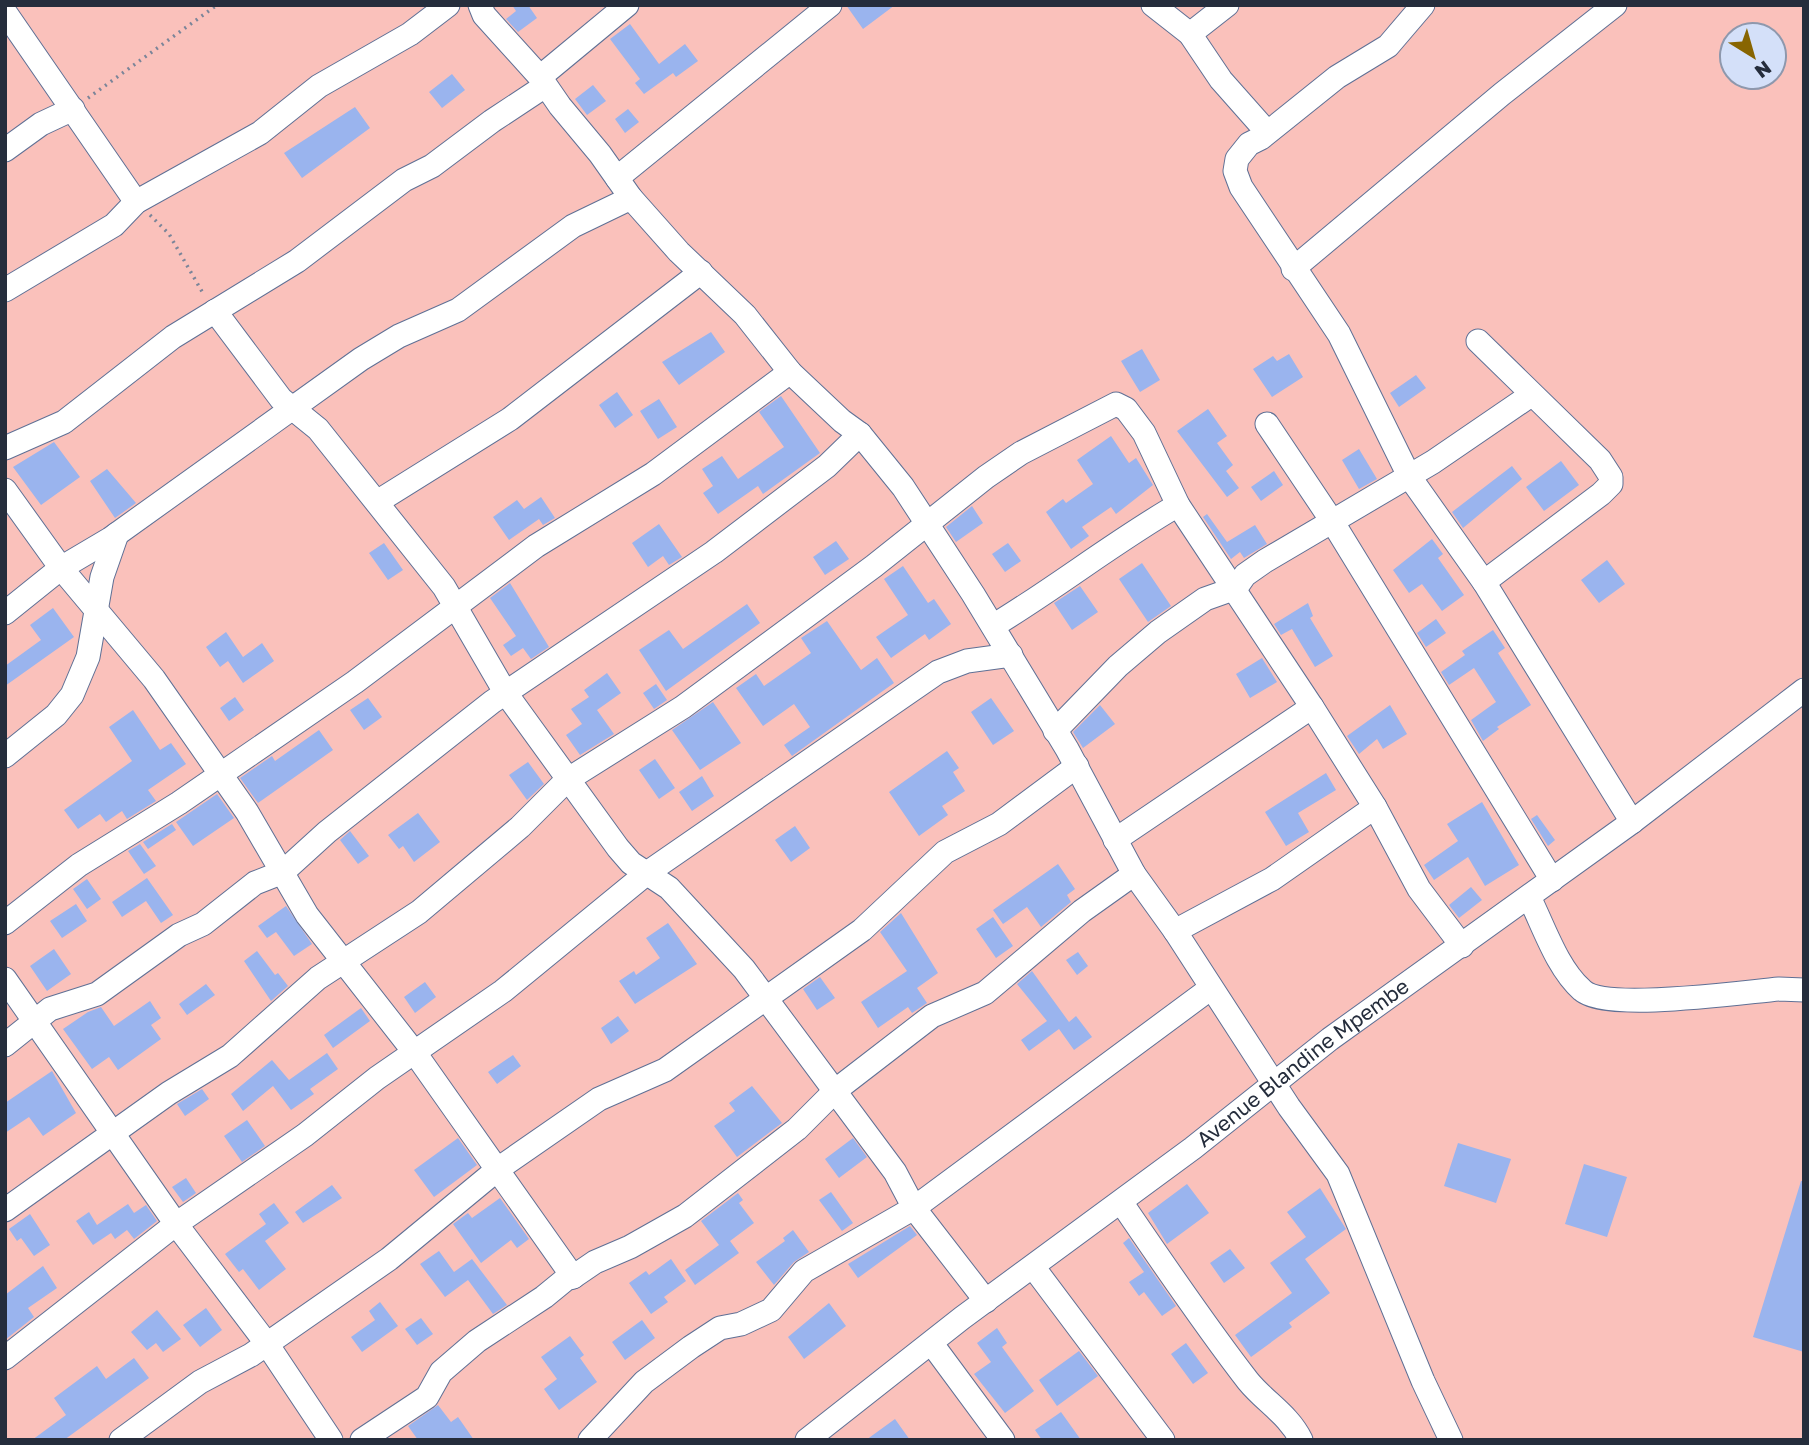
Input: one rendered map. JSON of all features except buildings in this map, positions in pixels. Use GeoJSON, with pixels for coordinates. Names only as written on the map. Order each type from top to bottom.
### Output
{"type":"FeatureCollection","features":[{"type":"Feature","properties":{"kind":"street"},"geometry":{"type":"LineString","coordinates":[[5,290],[114,225],[136,202],[260,133],[319,86],[410,34],[448,5]]}},
{"type":"Feature","properties":{"kind":"street"},"geometry":{"type":"LineString","coordinates":[[480,5],[631,198],[745,315],[790,372],[842,421],[860,434],[926,522],[1011,655],[1077,766],[1134,874],[1175,931],[1273,1084],[1324,1151],[1343,1182],[1423,1381],[1451,1440]]}},
{"type":"Feature","properties":{"kind":"street"},"geometry":{"type":"LineString","coordinates":[[5,448],[64,422],[173,337],[297,261],[404,180],[432,166],[542,81],[627,5]]}},
{"type":"Feature","properties":{"kind":"street"},"geometry":{"type":"LineString","coordinates":[[617,178],[830,5]]}},
{"type":"Feature","properties":{"kind":"street"},"geometry":{"type":"LineString","coordinates":[[1153,5],[1191,34],[1210,66],[1267,132]]}},
{"type":"Feature","properties":{"kind":"street"},"geometry":{"type":"LineString","coordinates":[[1191,34],[1227,5]]}},
{"type":"Feature","properties":{"kind":"street"},"geometry":{"type":"LineString","coordinates":[[1423,5],[1388,46],[1337,77],[1241,152],[1235,171],[1249,200],[1293,269],[1339,334],[1409,476],[1484,582],[1632,822]]}},
{"type":"Feature","properties":{"kind":"street"},"geometry":{"type":"LineString","coordinates":[[1293,269],[1502,94],[1615,5]]}},
{"type":"Feature","properties":{"kind":"street"},"geometry":{"type":"LineString","coordinates":[[5,12],[136,202]]}},
{"type":"Feature","properties":{"kind":"street"},"geometry":{"type":"LineString","coordinates":[[5,149],[41,124],[73,109]]}},
{"type":"Feature","properties":{"kind":"street"},"geometry":{"type":"LineString","coordinates":[[5,613],[61,568],[117,534],[383,345],[458,310],[573,226],[631,198]]}},
{"type":"Feature","properties":{"kind":"street"},"geometry":{"type":"LineString","coordinates":[[377,502],[510,419],[701,272]]}},
{"type":"Feature","properties":{"kind":"street"},"geometry":{"type":"LineString","coordinates":[[215,311],[281,399],[318,429],[345,467],[377,502],[458,607],[505,692],[567,780],[625,855],[680,898],[766,996],[895,1172],[914,1208],[986,1301]]}},
{"type":"Feature","properties":{"kind":"street"},"geometry":{"type":"LineString","coordinates":[[1478,341],[1600,460],[1611,477],[1611,484],[1540,542],[1484,582]]}},
{"type":"Feature","properties":{"kind":"street"},"geometry":{"type":"LineString","coordinates":[[5,923],[79,865],[219,775],[458,607],[536,546],[653,474],[790,372]]}},
{"type":"Feature","properties":{"kind":"street"},"geometry":{"type":"LineString","coordinates":[[1055,731],[1157,632],[1205,600],[1236,588],[1245,575],[1255,568],[1487,428],[1531,395]]}},
{"type":"Feature","properties":{"kind":"street"},"geometry":{"type":"LineString","coordinates":[[5,1210],[113,1132],[230,1056],[302,990],[419,912],[552,798],[567,780],[683,707],[1021,453],[1116,404],[1126,409],[1144,433],[1178,505],[1236,588],[1375,807],[1419,889],[1462,946]]}},
{"type":"Feature","properties":{"kind":"street"},"geometry":{"type":"LineString","coordinates":[[1267,424],[1332,521],[1552,880]]}},
{"type":"Feature","properties":{"kind":"street"},"geometry":{"type":"LineString","coordinates":[[5,1045],[50,1009],[97,993],[179,935],[203,924],[255,883],[283,872],[327,832],[505,692],[714,552],[827,466],[860,434]]}},
{"type":"Feature","properties":{"kind":"street"},"geometry":{"type":"LineString","coordinates":[[5,490],[61,568],[154,679],[283,872],[307,915],[415,1053],[573,1277]]}},
{"type":"Feature","properties":{"kind":"street"},"geometry":{"type":"LineString","coordinates":[[993,626],[1052,590],[1128,534],[1178,505]]}},
{"type":"Feature","properties":{"kind":"street"},"geometry":{"type":"LineString","coordinates":[[5,756],[67,704],[88,657],[102,578],[117,534]]}},
{"type":"Feature","properties":{"kind":"street"},"geometry":{"type":"LineString","coordinates":[[5,1358],[176,1224],[296,1142],[377,1077],[503,991],[647,873],[938,672],[967,661],[1011,655]]}},
{"type":"Feature","properties":{"kind":"street","name":"Avenue Blandine Mpembe"},"geometry":{"type":"LineString","coordinates":[[807,1440],[832,1432],[932,1344],[986,1301],[1121,1202],[1340,1031],[1632,822],[1804,690]]}},
{"type":"Feature","properties":{"kind":"street"},"geometry":{"type":"LineString","coordinates":[[1115,841],[1312,707]]}},
{"type":"Feature","properties":{"kind":"street"},"geometry":{"type":"LineString","coordinates":[[121,1440],[200,1382],[267,1344],[416,1240],[498,1169],[599,1099],[665,1070],[862,930],[945,852],[999,824],[1077,766]]}},
{"type":"Feature","properties":{"kind":"street"},"geometry":{"type":"LineString","coordinates":[[1175,931],[1272,879],[1375,807]]}},
{"type":"Feature","properties":{"kind":"street"},"geometry":{"type":"LineString","coordinates":[[362,1440],[427,1397],[441,1372],[477,1341],[544,1297],[566,1279],[685,1216],[797,1129],[836,1090],[932,1016],[985,993],[1082,911],[1134,874]]}},
{"type":"Feature","properties":{"kind":"street"},"geometry":{"type":"LineString","coordinates":[[1529,897],[1571,979],[1585,993],[1599,999],[1627,1001],[1779,989],[1804,990]]}},
{"type":"Feature","properties":{"kind":"street"},"geometry":{"type":"LineString","coordinates":[[5,979],[176,1224],[267,1344],[331,1440]]}},
{"type":"Feature","properties":{"kind":"street"},"geometry":{"type":"LineString","coordinates":[[590,1440],[644,1382],[691,1347],[720,1328],[741,1324],[771,1310],[790,1284],[804,1271],[914,1208],[1211,988]]}},
{"type":"Feature","properties":{"kind":"street"},"geometry":{"type":"LineString","coordinates":[[1121,1202],[1210,1332],[1263,1400],[1287,1418],[1301,1440]]}},
{"type":"Feature","properties":{"kind":"street"},"geometry":{"type":"LineString","coordinates":[[1034,1268],[1163,1440]]}},
{"type":"Feature","properties":{"kind":"street"},"geometry":{"type":"LineString","coordinates":[[932,1344],[1003,1440]]}},
{"type":"Feature","properties":{"kind":"path"},"geometry":{"type":"LineString","coordinates":[[73,109],[217,5]]}},
{"type":"Feature","properties":{"kind":"path"},"geometry":{"type":"LineString","coordinates":[[136,202],[169,234],[215,311]]}},
{"type":"Feature","properties":{"kind":"shaded area"},"geometry":{"type":"Polygon","coordinates":[[[5,5],[1804,5],[1804,1440],[5,1440],[5,5]]]}}]}
